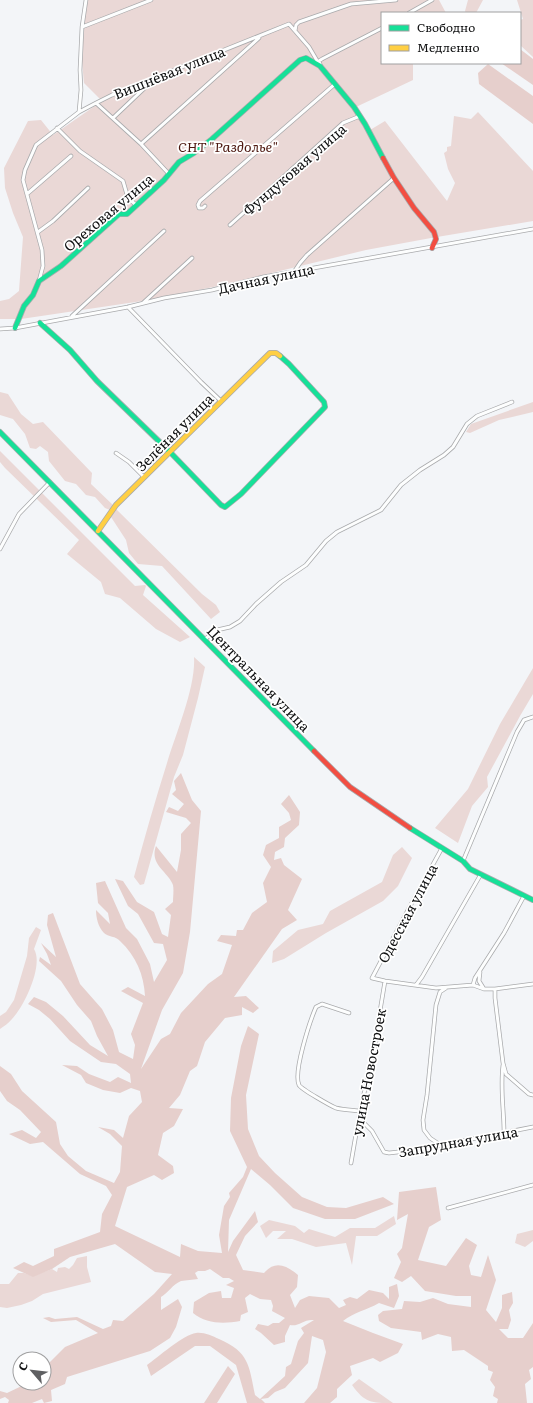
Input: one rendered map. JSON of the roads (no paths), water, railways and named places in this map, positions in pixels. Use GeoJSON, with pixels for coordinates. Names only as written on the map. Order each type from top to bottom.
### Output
{"type":"FeatureCollection","features":[{"type":"Feature","properties":{"kind":"street"},"geometry":{"type":"LineString","coordinates":[[78,112],[81,90],[80,70],[82,27],[86,0]]}},
{"type":"Feature","properties":{"kind":"street"},"geometry":{"type":"LineString","coordinates":[[82,27],[151,0]]}},
{"type":"Feature","properties":{"kind":"street"},"geometry":{"type":"LineString","coordinates":[[396,0],[351,4],[299,22],[294,31],[308,47],[334,84],[354,107],[394,178],[414,208],[434,232],[436,239],[432,248]]}},
{"type":"Feature","properties":{"kind":"street"},"geometry":{"type":"LineString","coordinates":[[411,12],[432,0]]}},
{"type":"Feature","properties":{"kind":"street","name":"Вишнёвая улица"},"geometry":{"type":"LineString","coordinates":[[168,174],[141,144],[96,103],[112,94],[154,79],[290,24],[294,31]]}},
{"type":"Feature","properties":{"kind":"street"},"geometry":{"type":"LineString","coordinates":[[320,66],[319,61],[322,59],[381,29]]}},
{"type":"Feature","properties":{"kind":"street"},"geometry":{"type":"LineString","coordinates":[[141,144],[260,36]]}},
{"type":"Feature","properties":{"kind":"street","name":"Ореховая улица"},"geometry":{"type":"LineString","coordinates":[[15,328],[24,306],[33,295],[39,281],[61,266],[119,214],[127,214],[164,180],[180,162],[212,139],[300,60],[306,58],[320,66]]}},
{"type":"Feature","properties":{"kind":"street"},"geometry":{"type":"LineString","coordinates":[[113,118],[154,79]]}},
{"type":"Feature","properties":{"kind":"street"},"geometry":{"type":"LineString","coordinates":[[205,206],[200,208],[198,205],[200,201],[334,84]]}},
{"type":"Feature","properties":{"kind":"street"},"geometry":{"type":"LineString","coordinates":[[39,281],[43,266],[42,250],[23,180],[25,170],[36,145],[78,112],[96,103]]}},
{"type":"Feature","properties":{"kind":"street","name":"Фундуковая улица"},"geometry":{"type":"LineString","coordinates":[[230,225],[343,123],[360,116]]}},
{"type":"Feature","properties":{"kind":"street"},"geometry":{"type":"LineString","coordinates":[[57,128],[80,151],[123,181],[128,198],[136,205]]}},
{"type":"Feature","properties":{"kind":"street"},"geometry":{"type":"LineString","coordinates":[[27,194],[70,156]]}},
{"type":"Feature","properties":{"kind":"street"},"geometry":{"type":"LineString","coordinates":[[294,272],[307,255],[394,178]]}},
{"type":"Feature","properties":{"kind":"street"},"geometry":{"type":"LineString","coordinates":[[38,232],[53,221],[88,188]]}},
{"type":"Feature","properties":{"kind":"street","name":"Дачная улица"},"geometry":{"type":"LineString","coordinates":[[1,328],[15,328],[71,318],[294,272],[533,229]]}},
{"type":"Feature","properties":{"kind":"street"},"geometry":{"type":"LineString","coordinates":[[71,318],[164,231]]}},
{"type":"Feature","properties":{"kind":"street"},"geometry":{"type":"LineString","coordinates":[[143,303],[192,258]]}},
{"type":"Feature","properties":{"kind":"street"},"geometry":{"type":"LineString","coordinates":[[128,307],[221,401]]}},
{"type":"Feature","properties":{"kind":"street"},"geometry":{"type":"LineString","coordinates":[[40,323],[70,350],[97,381],[170,452]]}},
{"type":"Feature","properties":{"kind":"street","name":"Зелёная улица"},"geometry":{"type":"LineString","coordinates":[[98,531],[116,506],[144,477],[270,353],[276,353],[289,364],[324,402],[325,407],[241,494],[225,507],[207,491],[170,452]]}},
{"type":"Feature","properties":{"kind":"street"},"geometry":{"type":"LineString","coordinates":[[205,639],[217,630],[230,627],[240,621],[276,586],[306,565],[326,541],[337,532],[381,510],[401,485],[453,447],[466,424],[477,416],[512,402]]}},
{"type":"Feature","properties":{"kind":"street","name":"Центральная улица"},"geometry":{"type":"LineString","coordinates":[[0,433],[350,787],[394,818],[463,861],[470,869],[533,900]]}},
{"type":"Feature","properties":{"kind":"street"},"geometry":{"type":"LineString","coordinates":[[116,453],[129,462],[144,477]]}},
{"type":"Feature","properties":{"kind":"street"},"geometry":{"type":"LineString","coordinates":[[0,549],[19,514],[50,482]]}},
{"type":"Feature","properties":{"kind":"street"},"geometry":{"type":"LineString","coordinates":[[463,861],[517,732],[524,720],[533,717]]}},
{"type":"Feature","properties":{"kind":"street","name":"Одесская улица"},"geometry":{"type":"LineString","coordinates":[[385,982],[372,978],[442,848]]}},
{"type":"Feature","properties":{"kind":"street"},"geometry":{"type":"LineString","coordinates":[[416,985],[481,874]]}},
{"type":"Feature","properties":{"kind":"street"},"geometry":{"type":"LineString","coordinates":[[472,985],[504,933],[524,896]]}},
{"type":"Feature","properties":{"kind":"street"},"geometry":{"type":"LineString","coordinates":[[480,972],[479,981],[484,989]]}},
{"type":"Feature","properties":{"kind":"street"},"geometry":{"type":"LineString","coordinates":[[385,982],[436,988],[472,985],[484,989],[533,984]]}},
{"type":"Feature","properties":{"kind":"street","name":"улица Новостроек"},"geometry":{"type":"LineString","coordinates":[[351,1163],[360,1111],[379,1028],[379,1017],[385,982]]}},
{"type":"Feature","properties":{"kind":"street"},"geometry":{"type":"LineString","coordinates":[[439,1144],[430,1138],[424,1130],[423,1120],[436,1005],[440,992],[448,986]]}},
{"type":"Feature","properties":{"kind":"street"},"geometry":{"type":"LineString","coordinates":[[495,989],[503,1063],[506,1074],[529,1094],[533,1095]]}},
{"type":"Feature","properties":{"kind":"street"},"geometry":{"type":"LineString","coordinates":[[349,1013],[322,1004],[316,1008],[306,1035],[298,1075],[299,1084],[301,1087],[335,1108],[360,1111]]}},
{"type":"Feature","properties":{"kind":"street"},"geometry":{"type":"LineString","coordinates":[[503,1063],[501,1077],[502,1104],[504,1109],[504,1132]]}},
{"type":"Feature","properties":{"kind":"street","name":"Запрудная улица"},"geometry":{"type":"LineString","coordinates":[[360,1111],[362,1121],[372,1131],[384,1152],[390,1153],[416,1150],[439,1144],[533,1126]]}},
{"type":"Feature","properties":{"kind":"street"},"geometry":{"type":"LineString","coordinates":[[448,1208],[533,1185]]}},
{"type":"Feature","properties":{"kind":"park label","name":"СНТ \"Раздолье\""},"geometry":{"type":"Point","coordinates":[228,146]}}]}
